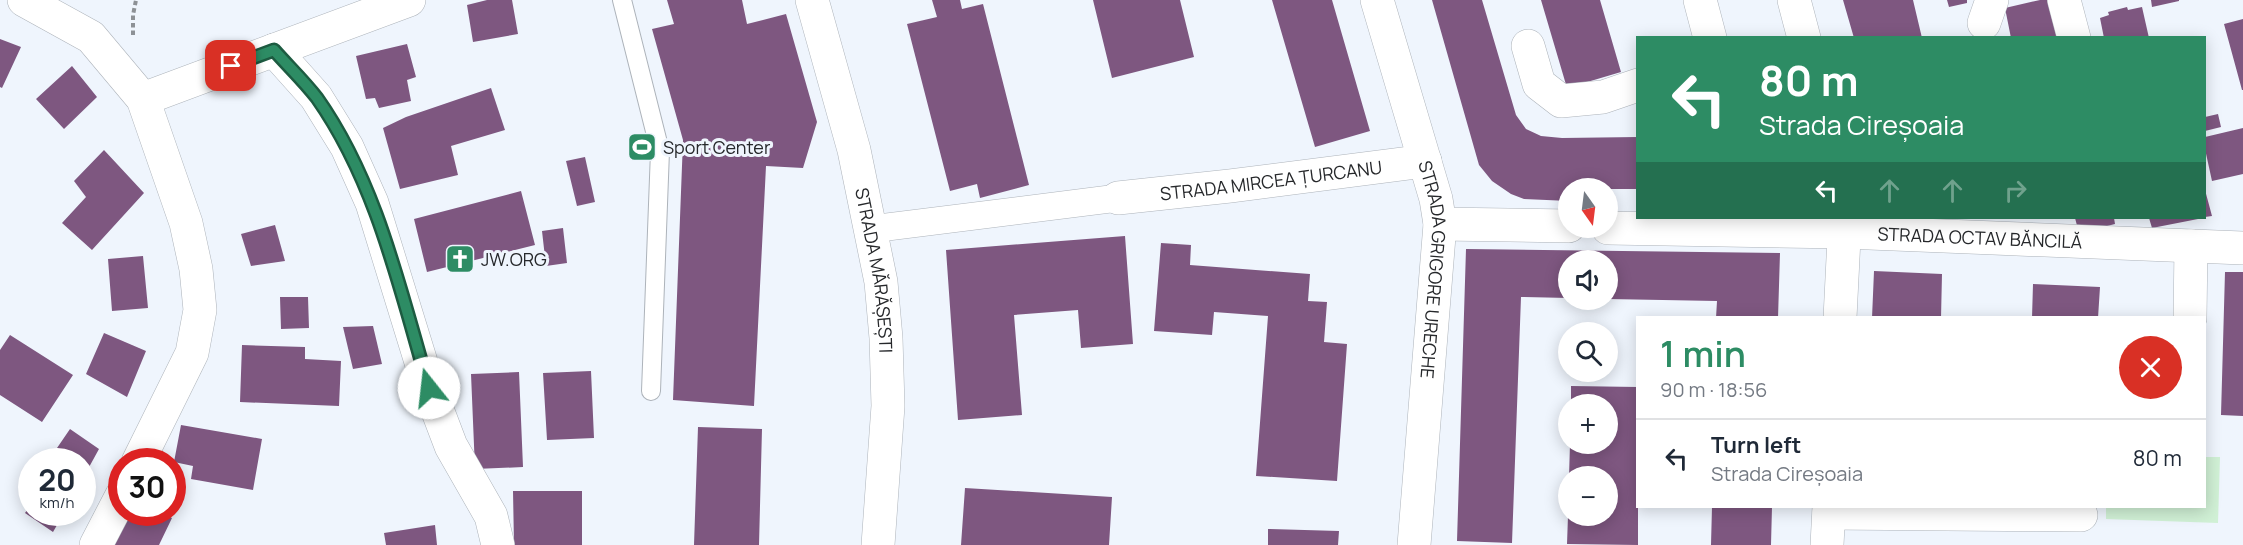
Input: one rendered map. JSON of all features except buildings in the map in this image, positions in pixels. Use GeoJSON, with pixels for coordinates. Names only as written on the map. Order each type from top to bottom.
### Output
{"type":"FeatureCollection","features":[{"type":"Feature","properties":{"kind":"street"},"geometry":{"type":"LineString","coordinates":[[24,0],[91,37],[143,99],[186,223],[196,269],[200,310],[192,353],[145,448]]}},
{"type":"Feature","properties":{"kind":"street"},"geometry":{"type":"LineString","coordinates":[[143,99],[409,0]]}},
{"type":"Feature","properties":{"kind":"street","name":"STRADA MĂRĂȘEȘTI"},"geometry":{"type":"LineString","coordinates":[[812,0],[854,150],[872,229],[881,282],[887,350],[888,406],[878,545]]}},
{"type":"Feature","properties":{"kind":"street","name":"STRADA GRIGORE URECHE"},"geometry":{"type":"LineString","coordinates":[[1377,0],[1436,199],[1440,224],[1413,545]]}},
{"type":"Feature","properties":{"kind":"street"},"geometry":{"type":"LineString","coordinates":[[1700,0],[1709,36]]}},
{"type":"Feature","properties":{"kind":"street"},"geometry":{"type":"LineString","coordinates":[[1794,0],[1799,36]]}},
{"type":"Feature","properties":{"kind":"street"},"geometry":{"type":"LineString","coordinates":[[2064,0],[2073,36]]}},
{"type":"Feature","properties":{"kind":"street"},"geometry":{"type":"LineString","coordinates":[[1528,46],[1539,84],[1562,101],[1603,97],[1636,86]]}},
{"type":"Feature","properties":{"kind":"street"},"geometry":{"type":"LineString","coordinates":[[274,50],[316,97],[347,147],[372,203],[429,388],[451,446],[490,516],[498,545]]}},
{"type":"Feature","properties":{"kind":"street","name":"STRADA MIRCEA ȚURCANU"},"geometry":{"type":"LineString","coordinates":[[1118,198],[1425,161]]}},
{"type":"Feature","properties":{"kind":"street"},"geometry":{"type":"LineString","coordinates":[[872,229],[1118,198]]}},
{"type":"Feature","properties":{"kind":"street"},"geometry":{"type":"LineString","coordinates":[[1440,224],[1558,226]]}},
{"type":"Feature","properties":{"kind":"street"},"geometry":{"type":"LineString","coordinates":[[1840,316],[1845,225]]}},
{"type":"Feature","properties":{"kind":"street","name":"STRADA OCTAV BĂNCILĂ"},"geometry":{"type":"LineString","coordinates":[[1618,228],[1845,225],[2129,231],[2191,246],[2243,248]]}},
{"type":"Feature","properties":{"kind":"street"},"geometry":{"type":"LineString","coordinates":[[2190,316],[2191,246]]}},
{"type":"Feature","properties":{"kind":"street"},"geometry":{"type":"LineString","coordinates":[[1827,545],[1829,510],[2081,515]]}},
{"type":"Feature","properties":{"kind":"street"},"geometry":{"type":"LineString","coordinates":[[96,545],[108,522]]}},
{"type":"Feature","properties":{"kind":"lane"},"geometry":{"type":"LineString","coordinates":[[622,0],[660,151],[651,390]]}},
{"type":"Feature","properties":{"kind":"green space"},"geometry":{"type":"Polygon","coordinates":[[[2206,457],[2220,457],[2218,523],[2106,519],[2106,508],[2206,508],[2206,457]]]}},
{"type":"Feature","properties":{"kind":"place","name":"Sport Center"},"geometry":{"type":"Point","coordinates":[642,147]}},
{"type":"Feature","properties":{"kind":"place","name":"JW.ORG"},"geometry":{"type":"Point","coordinates":[460,259]}},
{"type":"Feature","properties":{"kind":"route"},"geometry":{"type":"LineString","coordinates":[[231,66],[274,50],[316,97],[347,147],[372,203],[429,388]]}}]}
